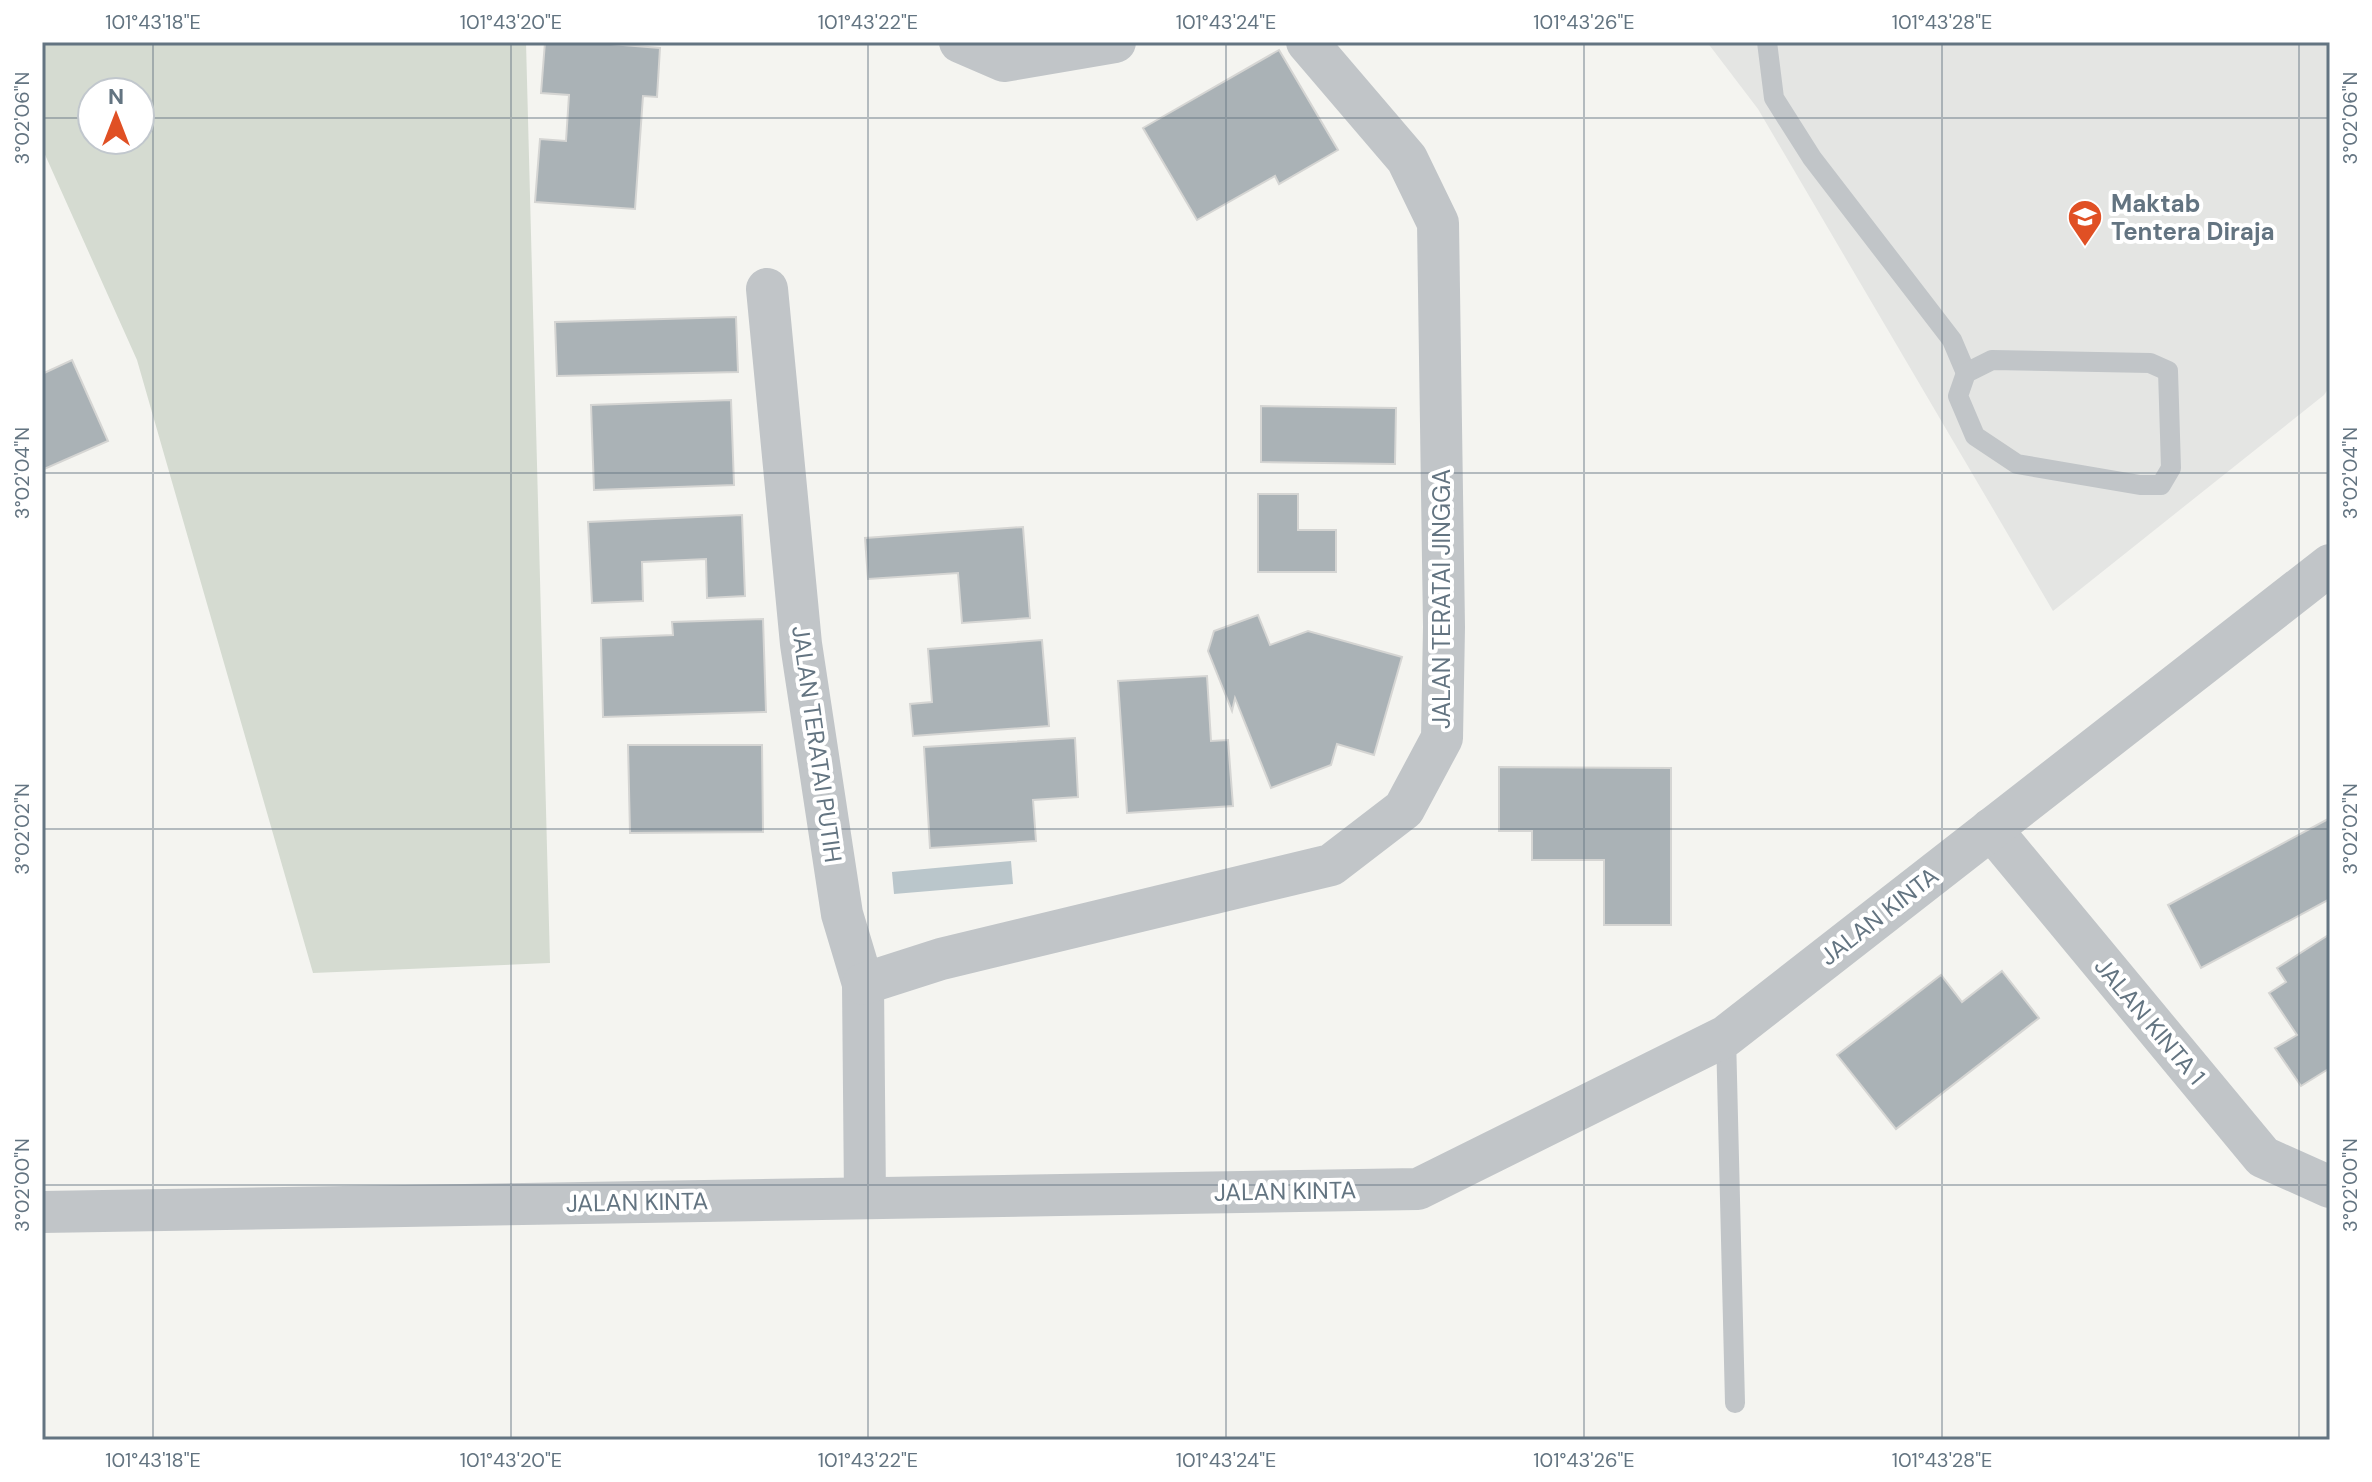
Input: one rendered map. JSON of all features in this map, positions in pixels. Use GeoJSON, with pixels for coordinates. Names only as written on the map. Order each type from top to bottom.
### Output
{"type":"FeatureCollection","features":[{"type":"Feature","properties":{"kind":"street"},"geometry":{"type":"LineString","coordinates":[[960,42],[1004,61],[1115,42]]}},
{"type":"Feature","properties":{"kind":"street","name":"JALAN TERATAI JINGGA"},"geometry":{"type":"LineString","coordinates":[[863,984],[941,959],[1331,865],[1404,809],[1442,738],[1444,627],[1438,223],[1407,159],[1307,42]]}},
{"type":"Feature","properties":{"kind":"street","name":"JALAN TERATAI PUTIH"},"geometry":{"type":"LineString","coordinates":[[767,289],[801,644],[842,914],[863,984],[865,1198]]}},
{"type":"Feature","properties":{"kind":"street","name":"JALAN KINTA"},"geometry":{"type":"LineString","coordinates":[[42,1212],[1418,1189],[1726,1036],[2330,565]]}},
{"type":"Feature","properties":{"kind":"street","name":"JALAN KINTA 1"},"geometry":{"type":"LineString","coordinates":[[1991,829],[2263,1157],[2330,1187]]}},
{"type":"Feature","properties":{"kind":"lane"},"geometry":{"type":"LineString","coordinates":[[1767,42],[1774,98],[1812,158],[1952,340],[1966,373],[1958,396],[1975,436],[2017,464],[2140,485],[2161,485],[2171,468],[2168,371],[2150,363],[1992,360],[1966,373]]}},
{"type":"Feature","properties":{"kind":"lane"},"geometry":{"type":"LineString","coordinates":[[1726,1036],[1735,1403]]}},
{"type":"Feature","properties":{"kind":"shaded area"},"geometry":{"type":"Polygon","coordinates":[[[42,42],[526,42],[550,963],[313,973],[137,360],[42,148],[42,42]]]}},
{"type":"Feature","properties":{"kind":"shaded area","name":"Maktab Tentera Diraja"},"geometry":{"type":"Polygon","coordinates":[[[1707,42],[2330,42],[2330,386],[2324,395],[2053,611],[1758,109],[1707,42]]]}},
{"type":"Feature","properties":{"kind":"shaded area"},"geometry":{"type":"Polygon","coordinates":[[[1011,861],[1013,884],[894,894],[892,872],[1011,861]]]}},
{"type":"Feature","properties":{"kind":"building"},"geometry":{"type":"Polygon","coordinates":[[[545,42],[660,48],[657,97],[643,96],[635,209],[535,202],[540,139],[566,141],[569,95],[541,93],[545,42]]]}},
{"type":"Feature","properties":{"kind":"building"},"geometry":{"type":"Polygon","coordinates":[[[1279,50],[1338,150],[1279,184],[1275,176],[1197,220],[1143,128],[1279,50]]]}},
{"type":"Feature","properties":{"kind":"building"},"geometry":{"type":"Polygon","coordinates":[[[736,317],[738,372],[557,376],[555,322],[736,317]]]}},
{"type":"Feature","properties":{"kind":"building"},"geometry":{"type":"Polygon","coordinates":[[[72,360],[108,441],[42,470],[42,374],[72,360]]]}},
{"type":"Feature","properties":{"kind":"building"},"geometry":{"type":"Polygon","coordinates":[[[731,400],[734,485],[594,490],[591,405],[731,400]]]}},
{"type":"Feature","properties":{"kind":"building"},"geometry":{"type":"Polygon","coordinates":[[[1261,406],[1396,408],[1395,464],[1261,462],[1261,406]]]}},
{"type":"Feature","properties":{"kind":"building"},"geometry":{"type":"Polygon","coordinates":[[[1258,494],[1298,494],[1298,530],[1336,530],[1336,572],[1258,572],[1258,494]]]}},
{"type":"Feature","properties":{"kind":"building"},"geometry":{"type":"Polygon","coordinates":[[[742,515],[745,596],[707,598],[706,559],[642,562],[643,601],[592,603],[588,522],[742,515]]]}},
{"type":"Feature","properties":{"kind":"building"},"geometry":{"type":"Polygon","coordinates":[[[1023,527],[1030,618],[962,623],[958,573],[868,579],[865,538],[1023,527]]]}},
{"type":"Feature","properties":{"kind":"building"},"geometry":{"type":"Polygon","coordinates":[[[1258,615],[1270,645],[1308,631],[1402,657],[1374,755],[1337,744],[1331,765],[1271,788],[1235,698],[1232,711],[1208,651],[1214,631],[1258,615]]]}},
{"type":"Feature","properties":{"kind":"building"},"geometry":{"type":"Polygon","coordinates":[[[763,619],[766,712],[603,717],[601,638],[673,635],[672,622],[763,619]]]}},
{"type":"Feature","properties":{"kind":"building"},"geometry":{"type":"Polygon","coordinates":[[[1042,640],[1049,726],[913,736],[910,704],[932,702],[928,649],[1042,640]]]}},
{"type":"Feature","properties":{"kind":"building"},"geometry":{"type":"Polygon","coordinates":[[[1207,676],[1211,741],[1228,740],[1233,806],[1127,813],[1118,681],[1207,676]]]}},
{"type":"Feature","properties":{"kind":"building"},"geometry":{"type":"Polygon","coordinates":[[[1075,738],[1078,797],[1033,800],[1036,841],[930,848],[924,747],[1075,738]]]}},
{"type":"Feature","properties":{"kind":"building"},"geometry":{"type":"Polygon","coordinates":[[[628,745],[762,745],[763,832],[630,833],[628,745]]]}},
{"type":"Feature","properties":{"kind":"building"},"geometry":{"type":"Polygon","coordinates":[[[1499,767],[1671,768],[1671,925],[1604,925],[1604,860],[1532,860],[1532,831],[1499,831],[1499,767]]]}},
{"type":"Feature","properties":{"kind":"building"},"geometry":{"type":"Polygon","coordinates":[[[2330,818],[2330,899],[2201,968],[2168,905],[2330,818]]]}},
{"type":"Feature","properties":{"kind":"building"},"geometry":{"type":"Polygon","coordinates":[[[2330,934],[2330,1068],[2301,1086],[2275,1048],[2297,1035],[2269,993],[2286,982],[2277,968],[2330,934]]]}},
{"type":"Feature","properties":{"kind":"building"},"geometry":{"type":"Polygon","coordinates":[[[2002,971],[2039,1018],[1896,1129],[1837,1055],[1941,975],[1962,1002],[2002,971]]]}},
{"type":"Feature","properties":{"kind":"place","name":"Maktab Tentera Diraja"},"geometry":{"type":"Point","coordinates":[2085,248]}}]}
